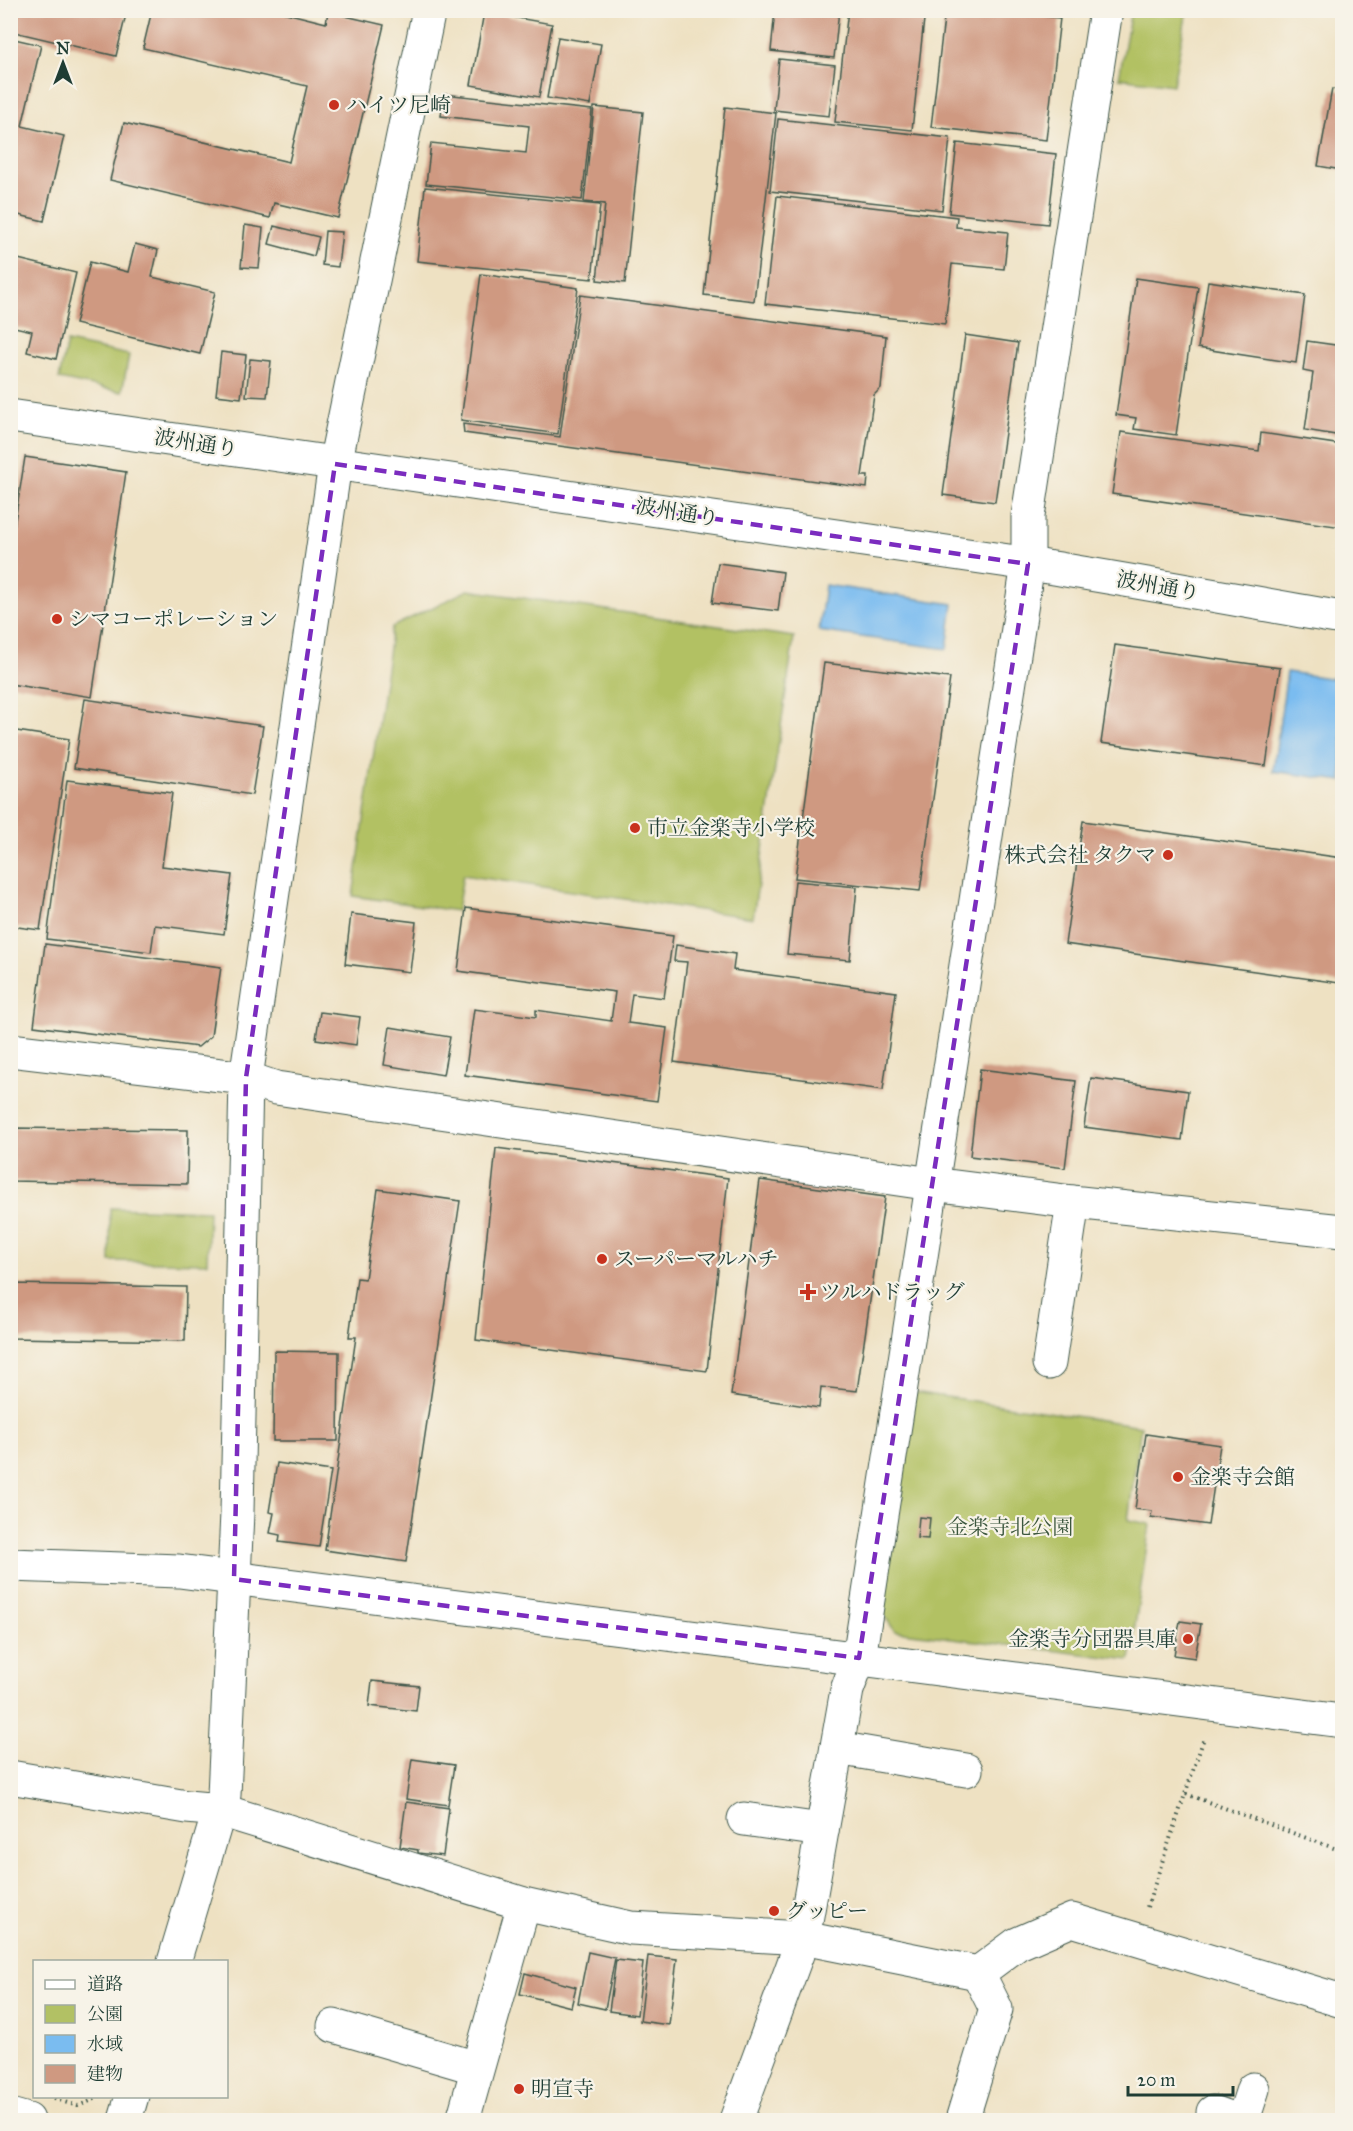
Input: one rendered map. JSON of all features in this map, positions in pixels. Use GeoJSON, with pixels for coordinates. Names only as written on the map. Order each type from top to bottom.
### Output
{"type":"FeatureCollection","features":[{"type":"Feature","properties":{"kind":"street"},"geometry":{"type":"LineString","coordinates":[[175,1960],[224,1795],[234,1579],[246,1078],[335,464],[429,10]]}},
{"type":"Feature","properties":{"kind":"street"},"geometry":{"type":"LineString","coordinates":[[736,2121],[803,1938],[847,1690],[859,1658],[1028,564],[1029,516],[1106,10]]}},
{"type":"Feature","properties":{"kind":"street","name":"波州通り"},"geometry":{"type":"LineString","coordinates":[[10,416],[594,499],[1028,564],[1342,618]]}},
{"type":"Feature","properties":{"kind":"street"},"geometry":{"type":"LineString","coordinates":[[10,1050],[246,1078],[287,1090],[932,1184],[1073,1202],[1342,1231]]}},
{"type":"Feature","properties":{"kind":"street"},"geometry":{"type":"LineString","coordinates":[[1048,1363],[1073,1202]]}},
{"type":"Feature","properties":{"kind":"street"},"geometry":{"type":"LineString","coordinates":[[10,1564],[178,1571],[1342,1722]]}},
{"type":"Feature","properties":{"kind":"street"},"geometry":{"type":"LineString","coordinates":[[837,1748],[966,1770]]}},
{"type":"Feature","properties":{"kind":"street"},"geometry":{"type":"LineString","coordinates":[[10,1777],[187,1807],[220,1810],[524,1904],[632,1928],[803,1938],[978,1973],[1017,1944],[1072,1920],[1342,2001]]}},
{"type":"Feature","properties":{"kind":"street"},"geometry":{"type":"LineString","coordinates":[[744,1818],[822,1830]]}},
{"type":"Feature","properties":{"kind":"street"},"geometry":{"type":"LineString","coordinates":[[463,2121],[524,1904]]}},
{"type":"Feature","properties":{"kind":"street"},"geometry":{"type":"LineString","coordinates":[[962,2121],[996,2009],[978,1973]]}},
{"type":"Feature","properties":{"kind":"street"},"geometry":{"type":"LineString","coordinates":[[334,2026],[477,2068]]}},
{"type":"Feature","properties":{"kind":"street"},"geometry":{"type":"LineString","coordinates":[[1231,2118],[1253,2089]]}},
{"type":"Feature","properties":{"kind":"street"},"geometry":{"type":"LineString","coordinates":[[125,2121],[132,2098]]}},
{"type":"Feature","properties":{"kind":"street"},"geometry":{"type":"LineString","coordinates":[[10,2115],[28,2121]]}},
{"type":"Feature","properties":{"kind":"path"},"geometry":{"type":"LineString","coordinates":[[1136,1939],[1207,1729]]}},
{"type":"Feature","properties":{"kind":"path"},"geometry":{"type":"LineString","coordinates":[[1186,1794],[1342,1851]]}},
{"type":"Feature","properties":{"kind":"path"},"geometry":{"type":"LineString","coordinates":[[49,2098],[78,2106],[98,2098]]}},
{"type":"Feature","properties":{"kind":"highlighted area"},"geometry":{"type":"Polygon","coordinates":[[[335,464],[1028,564],[859,1658],[234,1579],[246,1078],[335,464]]]}},
{"type":"Feature","properties":{"kind":"green space"},"geometry":{"type":"Polygon","coordinates":[[[1131,10],[1187,11],[1173,85],[1119,78],[1131,10]]]}},
{"type":"Feature","properties":{"kind":"green space"},"geometry":{"type":"Polygon","coordinates":[[[67,342],[129,355],[122,392],[59,379],[67,342]]]}},
{"type":"Feature","properties":{"kind":"green space"},"geometry":{"type":"Polygon","coordinates":[[[468,590],[794,637],[753,918],[463,875],[457,911],[353,896],[392,627],[468,590]]]}},
{"type":"Feature","properties":{"kind":"green space"},"geometry":{"type":"Polygon","coordinates":[[[110,1208],[209,1211],[207,1263],[110,1261],[110,1208]]]}},
{"type":"Feature","properties":{"kind":"green space","name":"金楽寺北公園"},"geometry":{"type":"Polygon","coordinates":[[[913,1392],[1141,1426],[1128,1520],[1150,1524],[1130,1660],[895,1631],[880,1610],[913,1392]]]}},
{"type":"Feature","properties":{"kind":"water"},"geometry":{"type":"Polygon","coordinates":[[[825,585],[953,604],[947,649],[819,631],[825,585]]]}},
{"type":"Feature","properties":{"kind":"water"},"geometry":{"type":"Polygon","coordinates":[[[1287,672],[1342,680],[1342,781],[1273,771],[1287,672]]]}},
{"type":"Feature","properties":{"kind":"building"},"geometry":{"type":"Polygon","coordinates":[[[10,10],[127,10],[116,56],[10,31],[10,10]]]}},
{"type":"Feature","properties":{"kind":"building","name":"ハイツ尼崎"},"geometry":{"type":"Polygon","coordinates":[[[152,10],[274,10],[326,23],[328,12],[384,25],[338,218],[274,203],[270,218],[110,180],[124,123],[289,162],[307,86],[143,48],[152,10]]]}},
{"type":"Feature","properties":{"kind":"building"},"geometry":{"type":"Polygon","coordinates":[[[775,10],[839,10],[834,58],[771,51],[775,10]]]}},
{"type":"Feature","properties":{"kind":"building"},"geometry":{"type":"Polygon","coordinates":[[[848,10],[925,10],[912,130],[835,122],[848,10]]]}},
{"type":"Feature","properties":{"kind":"building"},"geometry":{"type":"Polygon","coordinates":[[[945,10],[1033,10],[1032,15],[1060,18],[1046,140],[931,127],[945,10]]]}},
{"type":"Feature","properties":{"kind":"building"},"geometry":{"type":"Polygon","coordinates":[[[484,12],[552,24],[539,97],[471,85],[484,12]]]}},
{"type":"Feature","properties":{"kind":"building"},"geometry":{"type":"Polygon","coordinates":[[[558,37],[601,44],[590,105],[547,98],[558,37]]]}},
{"type":"Feature","properties":{"kind":"building"},"geometry":{"type":"Polygon","coordinates":[[[10,38],[41,45],[22,126],[64,136],[44,221],[10,213],[10,38]]]}},
{"type":"Feature","properties":{"kind":"building"},"geometry":{"type":"Polygon","coordinates":[[[779,59],[835,65],[829,116],[774,110],[779,59]]]}},
{"type":"Feature","properties":{"kind":"building"},"geometry":{"type":"Polygon","coordinates":[[[1332,89],[1342,91],[1342,170],[1318,166],[1332,89]]]}},
{"type":"Feature","properties":{"kind":"building"},"geometry":{"type":"Polygon","coordinates":[[[444,94],[592,110],[582,200],[426,184],[431,143],[526,153],[529,126],[441,116],[444,94]]]}},
{"type":"Feature","properties":{"kind":"building"},"geometry":{"type":"Polygon","coordinates":[[[594,107],[643,112],[625,283],[597,280],[605,204],[584,202],[594,107]]]}},
{"type":"Feature","properties":{"kind":"building"},"geometry":{"type":"Polygon","coordinates":[[[725,107],[776,113],[754,301],[704,295],[725,107]]]}},
{"type":"Feature","properties":{"kind":"building"},"geometry":{"type":"Polygon","coordinates":[[[778,119],[950,138],[942,210],[770,191],[778,119]]]}},
{"type":"Feature","properties":{"kind":"building"},"geometry":{"type":"Polygon","coordinates":[[[957,143],[1056,154],[1048,224],[949,213],[957,143]]]}},
{"type":"Feature","properties":{"kind":"building"},"geometry":{"type":"Polygon","coordinates":[[[425,187],[600,205],[592,279],[417,261],[425,187]]]}},
{"type":"Feature","properties":{"kind":"building"},"geometry":{"type":"Polygon","coordinates":[[[777,196],[957,217],[956,227],[1008,232],[1004,269],[952,264],[945,324],[765,304],[777,196]]]}},
{"type":"Feature","properties":{"kind":"building"},"geometry":{"type":"Polygon","coordinates":[[[245,225],[263,228],[259,268],[241,267],[245,225]]]}},
{"type":"Feature","properties":{"kind":"building"},"geometry":{"type":"Polygon","coordinates":[[[274,226],[319,237],[314,256],[269,244],[274,226]]]}},
{"type":"Feature","properties":{"kind":"building"},"geometry":{"type":"Polygon","coordinates":[[[325,231],[342,232],[338,267],[322,265],[325,231]]]}},
{"type":"Feature","properties":{"kind":"building"},"geometry":{"type":"Polygon","coordinates":[[[135,244],[158,250],[152,277],[215,292],[200,354],[75,324],[90,262],[128,272],[135,244]]]}},
{"type":"Feature","properties":{"kind":"building"},"geometry":{"type":"Polygon","coordinates":[[[10,257],[76,273],[56,359],[27,352],[32,331],[10,326],[10,257]]]}},
{"type":"Feature","properties":{"kind":"building"},"geometry":{"type":"Polygon","coordinates":[[[481,274],[578,288],[558,434],[461,420],[481,274]]]}},
{"type":"Feature","properties":{"kind":"building"},"geometry":{"type":"Polygon","coordinates":[[[1136,278],[1198,287],[1176,435],[1134,429],[1136,418],[1116,415],[1136,278]]]}},
{"type":"Feature","properties":{"kind":"building"},"geometry":{"type":"Polygon","coordinates":[[[1208,281],[1305,295],[1296,363],[1198,348],[1208,281]]]}},
{"type":"Feature","properties":{"kind":"building"},"geometry":{"type":"Polygon","coordinates":[[[580,295],[886,336],[881,388],[874,395],[862,476],[868,476],[867,488],[464,433],[463,424],[560,437],[580,295]]]}},
{"type":"Feature","properties":{"kind":"building"},"geometry":{"type":"Polygon","coordinates":[[[965,335],[1018,343],[995,502],[943,495],[965,335]]]}},
{"type":"Feature","properties":{"kind":"building"},"geometry":{"type":"Polygon","coordinates":[[[1307,341],[1342,346],[1342,436],[1305,430],[1313,373],[1303,371],[1307,341]]]}},
{"type":"Feature","properties":{"kind":"building"},"geometry":{"type":"Polygon","coordinates":[[[221,352],[246,355],[241,398],[216,395],[221,352]]]}},
{"type":"Feature","properties":{"kind":"building"},"geometry":{"type":"Polygon","coordinates":[[[250,359],[271,361],[267,397],[246,396],[250,359]]]}},
{"type":"Feature","properties":{"kind":"building"},"geometry":{"type":"Polygon","coordinates":[[[1121,432],[1259,451],[1261,433],[1342,445],[1342,527],[1112,494],[1121,432]]]}},
{"type":"Feature","properties":{"kind":"building","name":"シマコーポレーション"},"geometry":{"type":"Polygon","coordinates":[[[25,457],[126,472],[92,697],[10,684],[10,553],[25,457]]]}},
{"type":"Feature","properties":{"kind":"building"},"geometry":{"type":"Polygon","coordinates":[[[718,563],[783,572],[778,611],[712,603],[718,563]]]}},
{"type":"Feature","properties":{"kind":"building"},"geometry":{"type":"Polygon","coordinates":[[[1115,645],[1280,668],[1266,766],[1101,743],[1115,645]]]}},
{"type":"Feature","properties":{"kind":"building"},"geometry":{"type":"Polygon","coordinates":[[[824,663],[950,678],[920,891],[795,878],[824,663]]]}},
{"type":"Feature","properties":{"kind":"building"},"geometry":{"type":"Polygon","coordinates":[[[85,699],[263,726],[252,795],[74,768],[85,699]]]}},
{"type":"Feature","properties":{"kind":"building"},"geometry":{"type":"Polygon","coordinates":[[[10,730],[69,739],[40,930],[10,926],[10,730]]]}},
{"type":"Feature","properties":{"kind":"building"},"geometry":{"type":"Polygon","coordinates":[[[67,780],[172,793],[162,866],[232,875],[224,934],[155,925],[151,952],[47,939],[67,780]]]}},
{"type":"Feature","properties":{"kind":"building"},"geometry":{"type":"Polygon","coordinates":[[[1083,821],[1342,858],[1342,958],[1339,983],[1065,944],[1083,821]]]}},
{"type":"Feature","properties":{"kind":"building"},"geometry":{"type":"Polygon","coordinates":[[[795,881],[857,887],[850,960],[787,954],[795,881]]]}},
{"type":"Feature","properties":{"kind":"building"},"geometry":{"type":"Polygon","coordinates":[[[466,908],[673,936],[664,998],[632,994],[628,1023],[667,1028],[657,1101],[465,1075],[474,1009],[536,1017],[536,1010],[611,1021],[615,992],[458,971],[466,908]]]}},
{"type":"Feature","properties":{"kind":"building"},"geometry":{"type":"Polygon","coordinates":[[[351,914],[416,922],[410,972],[345,964],[351,914]]]}},
{"type":"Feature","properties":{"kind":"building"},"geometry":{"type":"Polygon","coordinates":[[[45,944],[221,967],[211,1036],[198,1047],[34,1026],[45,944]]]}},
{"type":"Feature","properties":{"kind":"building"},"geometry":{"type":"Polygon","coordinates":[[[676,945],[735,954],[733,970],[896,992],[883,1090],[674,1062],[687,962],[674,961],[676,945]]]}},
{"type":"Feature","properties":{"kind":"building"},"geometry":{"type":"Polygon","coordinates":[[[320,1012],[360,1017],[356,1045],[316,1039],[320,1012]]]}},
{"type":"Feature","properties":{"kind":"building"},"geometry":{"type":"Polygon","coordinates":[[[390,1027],[450,1037],[443,1075],[384,1065],[390,1027]]]}},
{"type":"Feature","properties":{"kind":"building"},"geometry":{"type":"Polygon","coordinates":[[[980,1069],[1076,1081],[1065,1168],[970,1156],[980,1069]]]}},
{"type":"Feature","properties":{"kind":"building"},"geometry":{"type":"Polygon","coordinates":[[[1091,1078],[1188,1091],[1182,1140],[1084,1127],[1091,1078]]]}},
{"type":"Feature","properties":{"kind":"building"},"geometry":{"type":"Polygon","coordinates":[[[10,1128],[188,1130],[187,1184],[10,1181],[10,1128]]]}},
{"type":"Feature","properties":{"kind":"building","name":"スーパーマルハチ"},"geometry":{"type":"Polygon","coordinates":[[[496,1148],[728,1178],[707,1371],[476,1340],[496,1148]]]}},
{"type":"Feature","properties":{"kind":"building","name":"ツルハドラッグ"},"geometry":{"type":"Polygon","coordinates":[[[760,1180],[885,1197],[857,1391],[821,1387],[819,1408],[731,1395],[760,1180]]]}},
{"type":"Feature","properties":{"kind":"building"},"geometry":{"type":"Polygon","coordinates":[[[378,1189],[460,1201],[406,1562],[325,1550],[356,1337],[349,1337],[357,1278],[365,1279],[378,1189]]]}},
{"type":"Feature","properties":{"kind":"building"},"geometry":{"type":"Polygon","coordinates":[[[10,1284],[186,1287],[185,1341],[10,1338],[10,1284]]]}},
{"type":"Feature","properties":{"kind":"building"},"geometry":{"type":"Polygon","coordinates":[[[274,1351],[339,1352],[338,1441],[273,1441],[274,1351]]]}},
{"type":"Feature","properties":{"kind":"building","name":"金楽寺会館"},"geometry":{"type":"Polygon","coordinates":[[[1146,1434],[1220,1445],[1208,1525],[1151,1517],[1152,1511],[1135,1509],[1146,1434]]]}},
{"type":"Feature","properties":{"kind":"building"},"geometry":{"type":"Polygon","coordinates":[[[277,1463],[331,1471],[319,1547],[279,1542],[280,1535],[270,1533],[274,1513],[269,1512],[277,1463]]]}},
{"type":"Feature","properties":{"kind":"building"},"geometry":{"type":"Polygon","coordinates":[[[919,1517],[930,1518],[928,1539],[917,1538],[919,1517]]]}},
{"type":"Feature","properties":{"kind":"building","name":"金楽寺分団器具庫"},"geometry":{"type":"Polygon","coordinates":[[[1180,1621],[1201,1624],[1195,1658],[1174,1655],[1180,1621]]]}},
{"type":"Feature","properties":{"kind":"building"},"geometry":{"type":"Polygon","coordinates":[[[372,1681],[419,1686],[416,1711],[369,1706],[372,1681]]]}},
{"type":"Feature","properties":{"kind":"building"},"geometry":{"type":"Polygon","coordinates":[[[412,1759],[454,1765],[448,1805],[406,1799],[412,1759]]]}},
{"type":"Feature","properties":{"kind":"building"},"geometry":{"type":"Polygon","coordinates":[[[406,1802],[449,1808],[443,1856],[418,1853],[418,1850],[400,1847],[406,1802]]]}},
{"type":"Feature","properties":{"kind":"building"},"geometry":{"type":"Polygon","coordinates":[[[588,1952],[615,1958],[605,2009],[578,2003],[588,1952]]]}},
{"type":"Feature","properties":{"kind":"building"},"geometry":{"type":"Polygon","coordinates":[[[648,1956],[677,1959],[669,2025],[640,2021],[648,1956]]]}},
{"type":"Feature","properties":{"kind":"building"},"geometry":{"type":"Polygon","coordinates":[[[616,1960],[643,1963],[637,2015],[609,2011],[616,1960]]]}},
{"type":"Feature","properties":{"kind":"building"},"geometry":{"type":"Polygon","coordinates":[[[525,1973],[576,1987],[571,2007],[520,1994],[525,1973]]]}},
{"type":"Feature","properties":{"kind":"place","name":"ハイツ尼崎"},"geometry":{"type":"Point","coordinates":[334,105]}},
{"type":"Feature","properties":{"kind":"place","name":"シマコーポレーション"},"geometry":{"type":"Point","coordinates":[57,619]}},
{"type":"Feature","properties":{"kind":"place","name":"市立金楽寺小学校"},"geometry":{"type":"Point","coordinates":[635,828]}},
{"type":"Feature","properties":{"kind":"place","name":"株式会社 タクマ"},"geometry":{"type":"Point","coordinates":[1168,855]}},
{"type":"Feature","properties":{"kind":"place","name":"スーパーマルハチ"},"geometry":{"type":"Point","coordinates":[602,1259]}},
{"type":"Feature","properties":{"kind":"place","name":"ツルハドラッグ"},"geometry":{"type":"Point","coordinates":[808,1292]}},
{"type":"Feature","properties":{"kind":"place","name":"金楽寺会館"},"geometry":{"type":"Point","coordinates":[1178,1477]}},
{"type":"Feature","properties":{"kind":"place","name":"金楽寺分団器具庫"},"geometry":{"type":"Point","coordinates":[1188,1639]}},
{"type":"Feature","properties":{"kind":"place","name":"グッピー"},"geometry":{"type":"Point","coordinates":[774,1911]}},
{"type":"Feature","properties":{"kind":"place","name":"明宣寺"},"geometry":{"type":"Point","coordinates":[519,2089]}}]}
